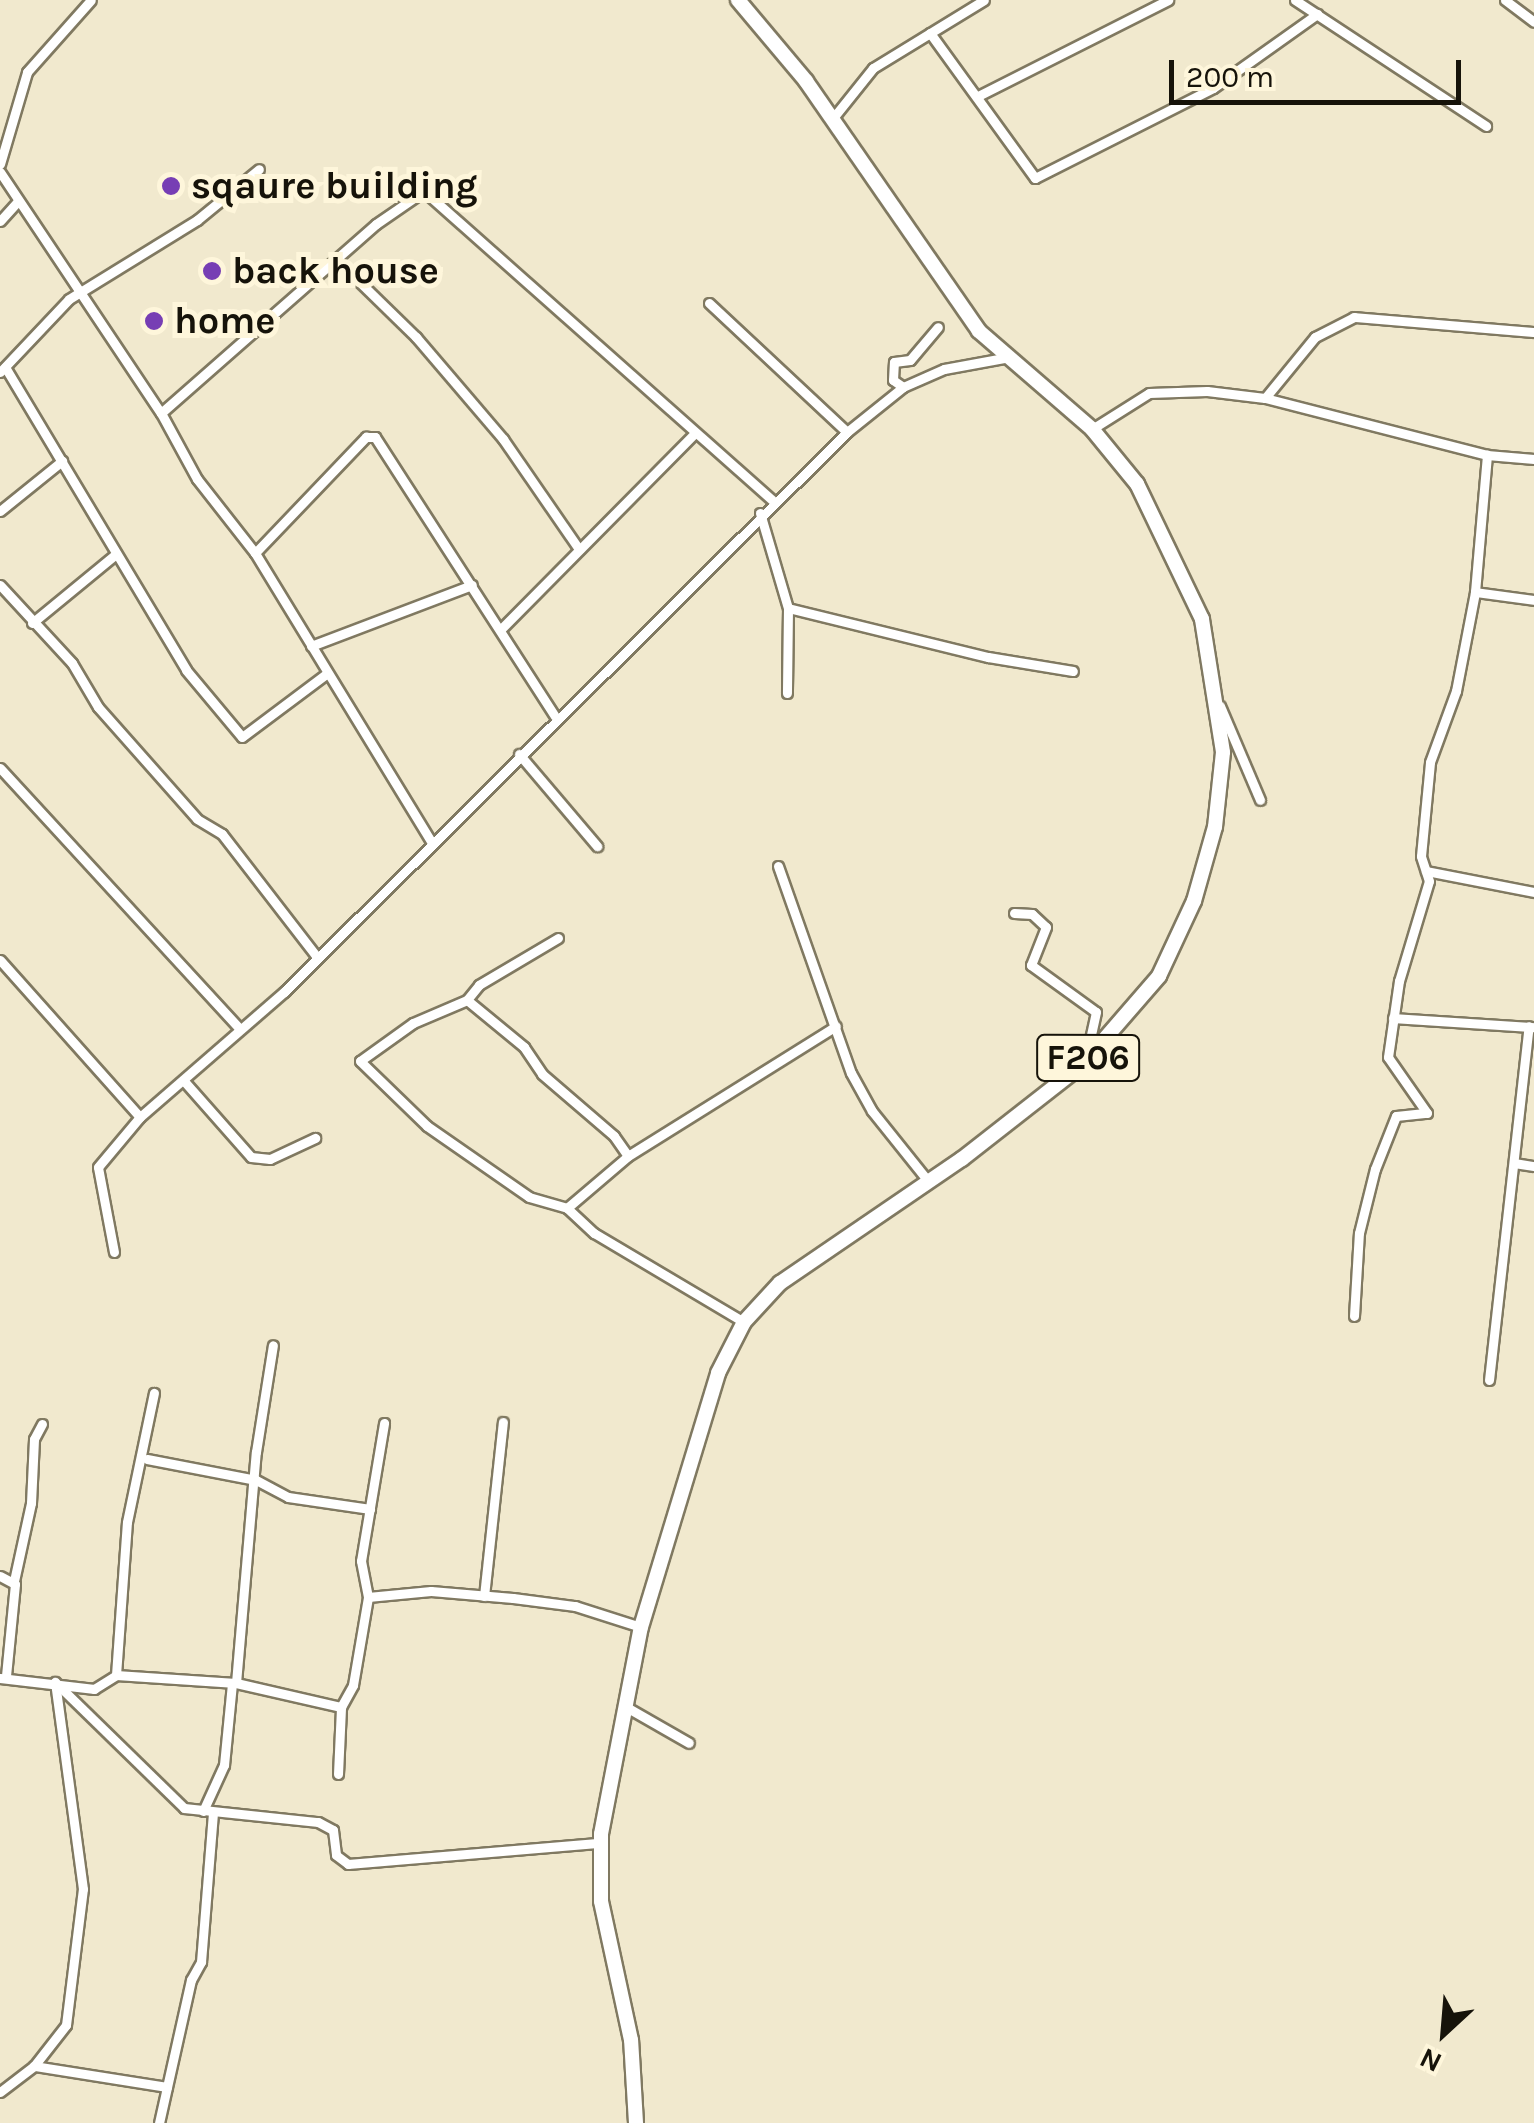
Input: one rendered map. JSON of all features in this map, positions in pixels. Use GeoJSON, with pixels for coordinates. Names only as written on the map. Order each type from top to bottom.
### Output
{"type":"FeatureCollection","features":[{"type":"Feature","properties":{"kind":"main road","name":"F206"},"geometry":{"type":"LineString","coordinates":[[636,2123],[631,2040],[602,1900],[600,1843],[641,1627],[706,1404],[744,1322],[820,1252],[928,1181],[1082,1065],[1159,976],[1194,901],[1214,827],[1224,752],[1202,619],[1170,542],[1137,484],[1092,429],[1004,358],[950,295],[833,118],[738,0]]}},
{"type":"Feature","properties":{"kind":"street"},"geometry":{"type":"LineString","coordinates":[[91,0],[27,72],[0,168],[162,412],[196,479],[255,553],[312,646],[324,675],[431,841]]}},
{"type":"Feature","properties":{"kind":"street"},"geometry":{"type":"LineString","coordinates":[[833,118],[873,68],[984,0]]}},
{"type":"Feature","properties":{"kind":"street"},"geometry":{"type":"LineString","coordinates":[[980,95],[1168,0]]}},
{"type":"Feature","properties":{"kind":"street"},"geometry":{"type":"LineString","coordinates":[[1295,0],[1486,126]]}},
{"type":"Feature","properties":{"kind":"street"},"geometry":{"type":"LineString","coordinates":[[1505,0],[1534,21]]}},
{"type":"Feature","properties":{"kind":"street"},"geometry":{"type":"LineString","coordinates":[[930,34],[980,95],[1036,178],[1213,88],[1317,14]]}},
{"type":"Feature","properties":{"kind":"street"},"geometry":{"type":"LineString","coordinates":[[259,169],[197,220],[80,291],[3,369],[186,670],[242,737],[324,675]]}},
{"type":"Feature","properties":{"kind":"street"},"geometry":{"type":"LineString","coordinates":[[162,412],[376,224],[430,194],[772,500]]}},
{"type":"Feature","properties":{"kind":"street"},"geometry":{"type":"LineString","coordinates":[[0,221],[18,200]]}},
{"type":"Feature","properties":{"kind":"street"},"geometry":{"type":"LineString","coordinates":[[336,259],[416,337],[502,439],[579,550]]}},
{"type":"Feature","properties":{"kind":"street"},"geometry":{"type":"LineString","coordinates":[[709,303],[848,432]]}},
{"type":"Feature","properties":{"kind":"street"},"geometry":{"type":"LineString","coordinates":[[1264,398],[1315,337],[1354,317],[1534,332]]}},
{"type":"Feature","properties":{"kind":"street"},"geometry":{"type":"LineString","coordinates":[[904,388],[893,380],[894,362],[910,360],[938,327]]}},
{"type":"Feature","properties":{"kind":"street"},"geometry":{"type":"LineString","coordinates":[[114,1252],[98,1167],[140,1117],[317,957],[772,500],[848,432],[904,388],[944,369],[1004,358]]}},
{"type":"Feature","properties":{"kind":"street"},"geometry":{"type":"LineString","coordinates":[[1092,429],[1149,393],[1264,398],[1487,456],[1534,459]]}},
{"type":"Feature","properties":{"kind":"street"},"geometry":{"type":"LineString","coordinates":[[500,630],[695,434]]}},
{"type":"Feature","properties":{"kind":"street"},"geometry":{"type":"LineString","coordinates":[[255,553],[366,437],[375,436],[555,716]]}},
{"type":"Feature","properties":{"kind":"street"},"geometry":{"type":"LineString","coordinates":[[1354,1316],[1359,1233],[1374,1169],[1396,1116],[1427,1113],[1388,1057],[1393,1018],[1429,881],[1426,871],[1430,762],[1456,690],[1474,592],[1487,456]]}},
{"type":"Feature","properties":{"kind":"street"},"geometry":{"type":"LineString","coordinates":[[0,511],[62,461]]}},
{"type":"Feature","properties":{"kind":"street"},"geometry":{"type":"LineString","coordinates":[[760,513],[788,608],[786,693]]}},
{"type":"Feature","properties":{"kind":"street"},"geometry":{"type":"LineString","coordinates":[[32,623],[116,554]]}},
{"type":"Feature","properties":{"kind":"street"},"geometry":{"type":"LineString","coordinates":[[0,585],[72,663],[98,707],[197,819],[222,834],[317,957]]}},
{"type":"Feature","properties":{"kind":"street"},"geometry":{"type":"LineString","coordinates":[[312,646],[472,585]]}},
{"type":"Feature","properties":{"kind":"street"},"geometry":{"type":"LineString","coordinates":[[1474,592],[1534,600]]}},
{"type":"Feature","properties":{"kind":"street"},"geometry":{"type":"LineString","coordinates":[[788,608],[988,658],[1073,671]]}},
{"type":"Feature","properties":{"kind":"street"},"geometry":{"type":"LineString","coordinates":[[1219,704],[1260,800]]}},
{"type":"Feature","properties":{"kind":"street"},"geometry":{"type":"LineString","coordinates":[[519,754],[598,846]]}},
{"type":"Feature","properties":{"kind":"street"},"geometry":{"type":"LineString","coordinates":[[0,768],[239,1028]]}},
{"type":"Feature","properties":{"kind":"street"},"geometry":{"type":"LineString","coordinates":[[778,866],[836,1026],[872,1111],[928,1181]]}},
{"type":"Feature","properties":{"kind":"street"},"geometry":{"type":"LineString","coordinates":[[1426,871],[1534,892]]}},
{"type":"Feature","properties":{"kind":"street"},"geometry":{"type":"LineString","coordinates":[[1014,913],[1032,914],[1046,927],[1030,965],[1096,1012],[1096,1032],[1082,1065]]}},
{"type":"Feature","properties":{"kind":"street"},"geometry":{"type":"LineString","coordinates":[[558,938],[480,985],[468,1000],[414,1024],[360,1061],[427,1126],[529,1197],[567,1208],[594,1232],[744,1322]]}},
{"type":"Feature","properties":{"kind":"street"},"geometry":{"type":"LineString","coordinates":[[0,960],[140,1117]]}},
{"type":"Feature","properties":{"kind":"street"},"geometry":{"type":"LineString","coordinates":[[468,1000],[524,1047],[542,1074],[614,1136],[628,1156]]}},
{"type":"Feature","properties":{"kind":"street"},"geometry":{"type":"LineString","coordinates":[[1393,1018],[1532,1026],[1489,1380]]}},
{"type":"Feature","properties":{"kind":"street"},"geometry":{"type":"LineString","coordinates":[[567,1208],[628,1156],[836,1026]]}},
{"type":"Feature","properties":{"kind":"street"},"geometry":{"type":"LineString","coordinates":[[184,1081],[252,1157],[270,1159],[316,1138]]}},
{"type":"Feature","properties":{"kind":"street"},"geometry":{"type":"LineString","coordinates":[[1514,1163],[1534,1166]]}},
{"type":"Feature","properties":{"kind":"street"},"geometry":{"type":"LineString","coordinates":[[159,2123],[191,1980],[201,1962],[208,1812],[224,1764],[273,1345]]}},
{"type":"Feature","properties":{"kind":"street"},"geometry":{"type":"LineString","coordinates":[[112,1680],[127,1522],[154,1393]]}},
{"type":"Feature","properties":{"kind":"street"},"geometry":{"type":"LineString","coordinates":[[484,1596],[503,1422]]}},
{"type":"Feature","properties":{"kind":"street"},"geometry":{"type":"LineString","coordinates":[[338,1774],[342,1707],[352,1685],[368,1597],[361,1561],[384,1423]]}},
{"type":"Feature","properties":{"kind":"street"},"geometry":{"type":"LineString","coordinates":[[2,1676],[14,1581],[42,1424]]}},
{"type":"Feature","properties":{"kind":"street"},"geometry":{"type":"LineString","coordinates":[[147,1458],[256,1480],[288,1497],[370,1510]]}},
{"type":"Feature","properties":{"kind":"street"},"geometry":{"type":"LineString","coordinates":[[0,1576],[14,1581]]}},
{"type":"Feature","properties":{"kind":"street"},"geometry":{"type":"LineString","coordinates":[[368,1597],[392,1591],[575,1606],[641,1627]]}},
{"type":"Feature","properties":{"kind":"street"},"geometry":{"type":"LineString","coordinates":[[2,1676],[94,1689],[112,1680]]}},
{"type":"Feature","properties":{"kind":"street"},"geometry":{"type":"LineString","coordinates":[[2,1676],[234,1684],[342,1707]]}},
{"type":"Feature","properties":{"kind":"street"},"geometry":{"type":"LineString","coordinates":[[54,1682],[184,1808],[318,1822],[333,1830],[336,1855],[348,1864],[600,1843]]}},
{"type":"Feature","properties":{"kind":"street"},"geometry":{"type":"LineString","coordinates":[[0,2092],[34,2066],[66,2025],[83,1889],[54,1682]]}},
{"type":"Feature","properties":{"kind":"street"},"geometry":{"type":"LineString","coordinates":[[628,1708],[690,1743]]}},
{"type":"Feature","properties":{"kind":"street"},"geometry":{"type":"LineString","coordinates":[[34,2066],[167,2087]]}},
{"type":"Feature","properties":{"kind":"place","name":"sqaure building"},"geometry":{"type":"Point","coordinates":[171,186]}},
{"type":"Feature","properties":{"kind":"place","name":"back house"},"geometry":{"type":"Point","coordinates":[212,271]}},
{"type":"Feature","properties":{"kind":"place","name":"home"},"geometry":{"type":"Point","coordinates":[154,321]}}]}
